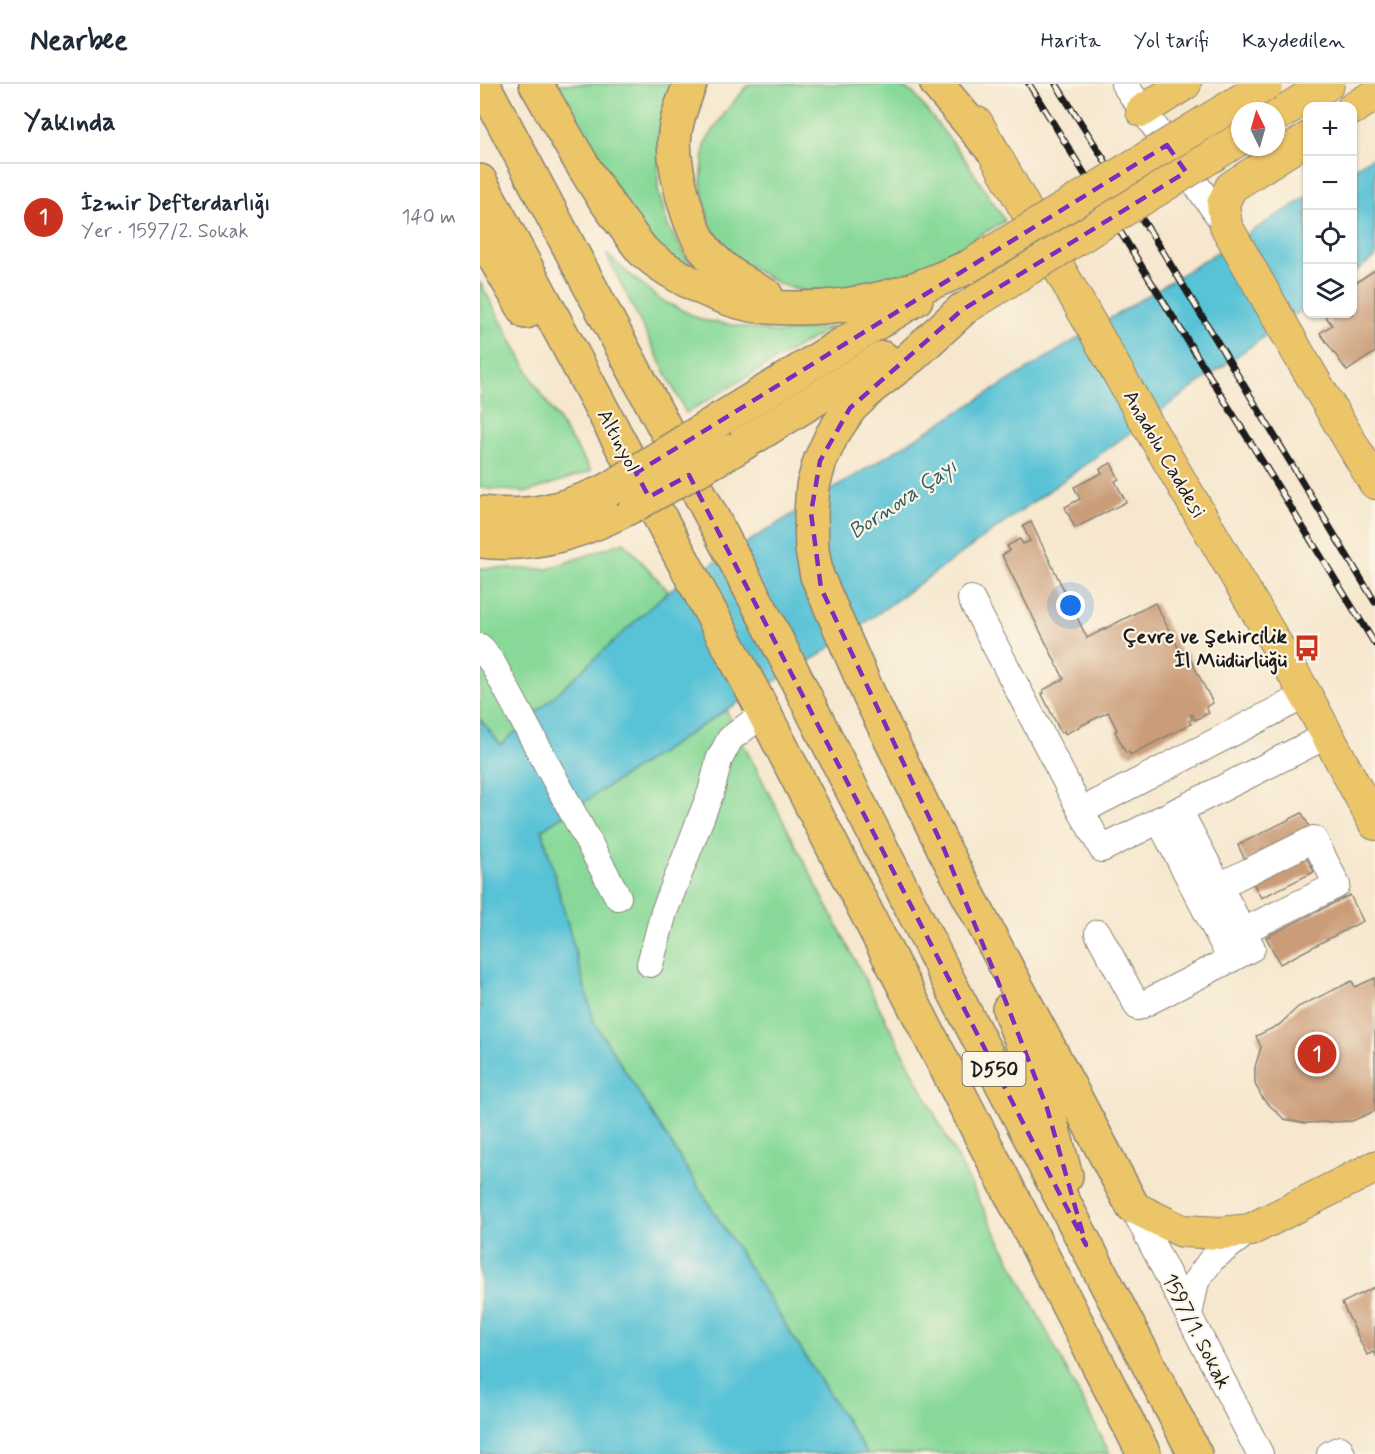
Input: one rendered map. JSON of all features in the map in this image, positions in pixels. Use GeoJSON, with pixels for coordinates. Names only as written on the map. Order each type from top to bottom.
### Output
{"type":"FeatureCollection","features":[{"type":"Feature","properties":{"kind":"highway","name":"D550"},"geometry":{"type":"LineString","coordinates":[[483,84],[767,621],[948,980],[1195,1454]]}},
{"type":"Feature","properties":{"kind":"highway"},"geometry":{"type":"LineString","coordinates":[[536,84],[604,201],[644,251],[681,278],[737,301],[765,307],[808,308],[853,304],[899,294],[966,268]]}},
{"type":"Feature","properties":{"kind":"highway"},"geometry":{"type":"LineString","coordinates":[[690,84],[675,133],[675,164],[692,224],[706,250],[731,275],[765,295],[808,308]]}},
{"type":"Feature","properties":{"kind":"highway"},"geometry":{"type":"LineString","coordinates":[[677,126],[694,97],[705,84]]}},
{"type":"Feature","properties":{"kind":"highway"},"geometry":{"type":"LineString","coordinates":[[937,84],[990,147]]}},
{"type":"Feature","properties":{"kind":"highway","name":"Altınyol"},"geometry":{"type":"LineString","coordinates":[[480,181],[761,706]]}},
{"type":"Feature","properties":{"kind":"highway"},"geometry":{"type":"LineString","coordinates":[[480,233],[523,308],[554,350],[594,393]]}},
{"type":"Feature","properties":{"kind":"highway"},"geometry":{"type":"LineString","coordinates":[[480,513],[504,516],[538,514],[573,505],[608,490],[966,268]]}},
{"type":"Feature","properties":{"kind":"highway"},"geometry":{"type":"LineString","coordinates":[[480,541],[548,539],[576,532],[607,520],[731,451],[962,310]]}},
{"type":"Feature","properties":{"kind":"highway"},"geometry":{"type":"LineString","coordinates":[[962,310],[850,408],[832,435],[820,461],[813,486],[812,550],[821,588],[869,695],[944,849],[1133,1207]]}},
{"type":"Feature","properties":{"kind":"highway","name":"D550"},"geometry":{"type":"LineString","coordinates":[[761,706],[1144,1454]]}},
{"type":"Feature","properties":{"kind":"highway"},"geometry":{"type":"LineString","coordinates":[[944,849],[1047,1108],[1086,1245]]}},
{"type":"Feature","properties":{"kind":"main road","name":"Anadolu Caddesi"},"geometry":{"type":"LineString","coordinates":[[953,84],[1147,424],[1306,695],[1375,824]]}},
{"type":"Feature","properties":{"kind":"main road"},"geometry":{"type":"LineString","coordinates":[[1142,111],[1185,84]]}},
{"type":"Feature","properties":{"kind":"main road"},"geometry":{"type":"LineString","coordinates":[[966,268],[1267,84]]}},
{"type":"Feature","properties":{"kind":"main road"},"geometry":{"type":"LineString","coordinates":[[1285,110],[1325,86]]}},
{"type":"Feature","properties":{"kind":"main road"},"geometry":{"type":"LineString","coordinates":[[1357,107],[1375,95]]}},
{"type":"Feature","properties":{"kind":"main road"},"geometry":{"type":"LineString","coordinates":[[1303,141],[1231,187],[1223,204],[1226,226],[1375,483]]}},
{"type":"Feature","properties":{"kind":"main road"},"geometry":{"type":"LineString","coordinates":[[962,310],[1231,144]]}},
{"type":"Feature","properties":{"kind":"main road"},"geometry":{"type":"LineString","coordinates":[[1133,1207],[1182,1230],[1221,1233],[1250,1230],[1375,1167]]}},
{"type":"Feature","properties":{"kind":"street"},"geometry":{"type":"LineString","coordinates":[[1124,84],[1226,226]]}},
{"type":"Feature","properties":{"kind":"street"},"geometry":{"type":"LineString","coordinates":[[971,599],[1102,849],[1328,735]]}},
{"type":"Feature","properties":{"kind":"street"},"geometry":{"type":"LineString","coordinates":[[487,656],[618,897]]}},
{"type":"Feature","properties":{"kind":"street"},"geometry":{"type":"LineString","coordinates":[[1081,811],[1306,695]]}},
{"type":"Feature","properties":{"kind":"street"},"geometry":{"type":"LineString","coordinates":[[650,964],[664,912],[711,792],[719,760],[730,739],[761,706]]}},
{"type":"Feature","properties":{"kind":"street"},"geometry":{"type":"LineString","coordinates":[[1098,933],[1138,1007],[1252,948],[1219,886],[1169,815]]}},
{"type":"Feature","properties":{"kind":"street"},"geometry":{"type":"LineString","coordinates":[[1169,815],[1231,959]]}},
{"type":"Feature","properties":{"kind":"street"},"geometry":{"type":"LineString","coordinates":[[1219,886],[1314,839],[1337,885],[1243,931]]}},
{"type":"Feature","properties":{"kind":"street","name":"1597/1. Sokak"},"geometry":{"type":"LineString","coordinates":[[1133,1207],[1260,1454]]}},
{"type":"Feature","properties":{"kind":"street"},"geometry":{"type":"LineString","coordinates":[[1190,1315],[1196,1281],[1212,1259],[1250,1230]]}},
{"type":"Feature","properties":{"kind":"street"},"geometry":{"type":"LineString","coordinates":[[1330,1454],[1340,1449],[1342,1454]]}},
{"type":"Feature","properties":{"kind":"highlighted area"},"geometry":{"type":"Polygon","coordinates":[[[1167,145],[1186,172],[962,310],[850,408],[820,461],[811,513],[821,588],[944,849],[997,979],[1047,1108],[1086,1245],[689,475],[649,497],[636,473],[1167,145]]]}},
{"type":"Feature","properties":{"kind":"green space"},"geometry":{"type":"Polygon","coordinates":[[[555,84],[671,84],[659,133],[658,190],[668,226],[694,270],[664,254],[632,216],[555,84]]]}},
{"type":"Feature","properties":{"kind":"green space"},"geometry":{"type":"Polygon","coordinates":[[[749,84],[896,84],[913,93],[962,155],[1005,221],[887,288],[818,295],[779,284],[736,259],[709,225],[701,185],[705,143],[727,110],[749,84]]]}},
{"type":"Feature","properties":{"kind":"green space"},"geometry":{"type":"Polygon","coordinates":[[[606,254],[659,299],[702,320],[779,333],[832,327],[686,413],[606,254]]]}},
{"type":"Feature","properties":{"kind":"green space"},"geometry":{"type":"Polygon","coordinates":[[[480,282],[534,382],[591,471],[528,492],[480,488],[480,282]]]}},
{"type":"Feature","properties":{"kind":"green space"},"geometry":{"type":"Polygon","coordinates":[[[624,542],[668,591],[501,746],[480,719],[480,568],[548,569],[624,542]]]}},
{"type":"Feature","properties":{"kind":"green space"},"geometry":{"type":"Polygon","coordinates":[[[726,710],[1110,1454],[867,1454],[594,1022],[542,829],[726,710]]]}},
{"type":"Feature","properties":{"kind":"water"},"geometry":{"type":"Polygon","coordinates":[[[1375,156],[1375,257],[1357,270],[1357,210],[1357,167],[1375,156]]]}},
{"type":"Feature","properties":{"kind":"water","name":"Bornova Çayı"},"geometry":{"type":"Polygon","coordinates":[[[1303,199],[1303,309],[821,654],[726,710],[542,829],[594,1022],[867,1454],[480,1454],[480,719],[501,745],[668,591],[1303,199]]]}},
{"type":"Feature","properties":{"kind":"building"},"geometry":{"type":"Polygon","coordinates":[[[1375,270],[1375,352],[1347,371],[1320,333],[1332,325],[1327,318],[1357,318],[1357,282],[1375,270]]]}},
{"type":"Feature","properties":{"kind":"building"},"geometry":{"type":"Polygon","coordinates":[[[1111,463],[1119,479],[1115,481],[1126,502],[1075,528],[1065,507],[1080,499],[1074,487],[1102,473],[1100,469],[1111,463]]]}},
{"type":"Feature","properties":{"kind":"building"},"geometry":{"type":"Polygon","coordinates":[[[1031,522],[1087,638],[1155,603],[1181,653],[1186,651],[1213,703],[1206,707],[1209,713],[1195,720],[1192,714],[1190,715],[1191,724],[1130,755],[1129,752],[1126,753],[1108,712],[1065,734],[1064,731],[1061,733],[1042,694],[1043,690],[1064,679],[1002,555],[1010,551],[1007,546],[1020,539],[1023,544],[1030,541],[1023,526],[1031,522]]]}},
{"type":"Feature","properties":{"kind":"building"},"geometry":{"type":"Polygon","coordinates":[[[1302,813],[1311,830],[1246,862],[1238,845],[1302,813]]]}},
{"type":"Feature","properties":{"kind":"building"},"geometry":{"type":"Polygon","coordinates":[[[1304,853],[1314,872],[1261,898],[1251,879],[1304,853]]]}},
{"type":"Feature","properties":{"kind":"building"},"geometry":{"type":"Polygon","coordinates":[[[1350,895],[1363,921],[1280,964],[1266,937],[1350,895]]]}},
{"type":"Feature","properties":{"kind":"building"},"geometry":{"type":"Polygon","coordinates":[[[1375,978],[1375,1111],[1352,1121],[1304,1123],[1284,1119],[1263,1099],[1255,1084],[1255,1067],[1261,1047],[1256,1036],[1279,1025],[1298,1007],[1352,981],[1355,987],[1375,978]]]}},
{"type":"Feature","properties":{"kind":"building"},"geometry":{"type":"Polygon","coordinates":[[[1375,1287],[1375,1355],[1373,1352],[1367,1355],[1342,1303],[1375,1287]]]}},
{"type":"Feature","properties":{"kind":"railway"},"geometry":{"type":"LineString","coordinates":[[1029,84],[1375,644]]}},
{"type":"Feature","properties":{"kind":"railway"},"geometry":{"type":"LineString","coordinates":[[1056,84],[1163,252],[1375,602]]}},
{"type":"Feature","properties":{"kind":"place","name":"Çevre ve Şehircilik İl Müdürlüğü"},"geometry":{"type":"Point","coordinates":[1307,648]}},
{"type":"Feature","properties":{"kind":"place","name":"İzmir Defterdarlığı"},"geometry":{"type":"Point","coordinates":[1317,1054]}}]}
